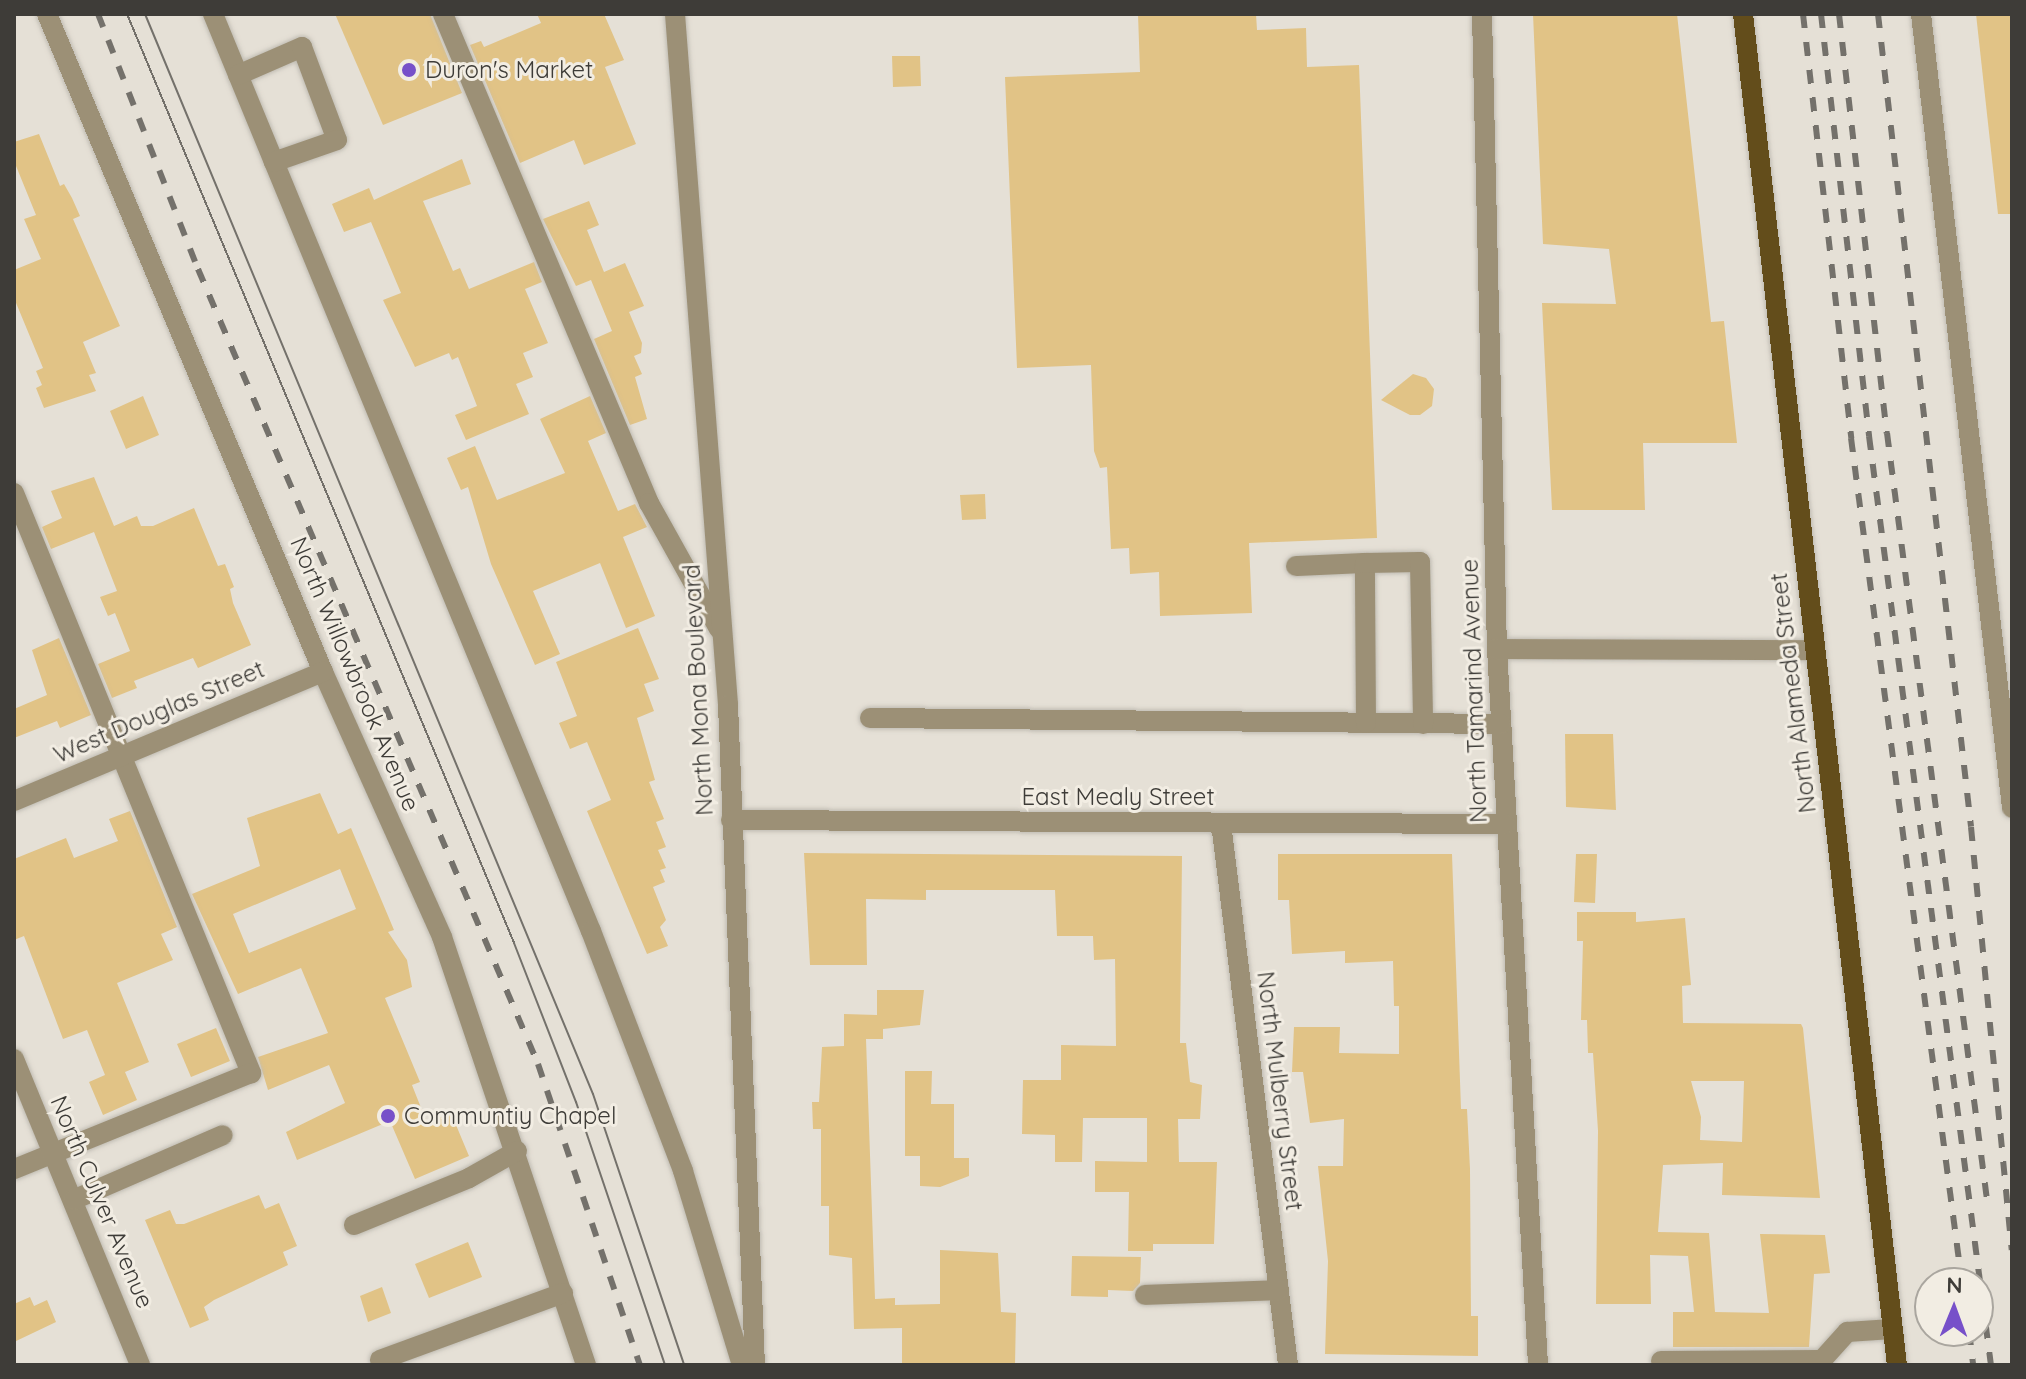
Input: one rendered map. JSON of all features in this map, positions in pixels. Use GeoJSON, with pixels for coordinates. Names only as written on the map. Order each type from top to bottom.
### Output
{"type":"FeatureCollection","features":[{"type":"Feature","properties":{"kind":"main road","name":"North Alameda Street"},"geometry":{"type":"LineString","coordinates":[[1743,14],[1897,1365]]}},
{"type":"Feature","properties":{"kind":"street","name":"North Willowbrook Avenue"},"geometry":{"type":"LineString","coordinates":[[47,14],[323,672],[442,937],[517,1151],[586,1365]]}},
{"type":"Feature","properties":{"kind":"street"},"geometry":{"type":"LineString","coordinates":[[213,14],[591,931],[683,1171],[742,1365]]}},
{"type":"Feature","properties":{"kind":"street"},"geometry":{"type":"LineString","coordinates":[[443,14],[649,503],[723,636]]}},
{"type":"Feature","properties":{"kind":"street","name":"North Mona Boulevard"},"geometry":{"type":"LineString","coordinates":[[675,14],[723,636],[755,1365]]}},
{"type":"Feature","properties":{"kind":"street","name":"North Tamarind Avenue"},"geometry":{"type":"LineString","coordinates":[[1482,14],[1497,649],[1538,1365]]}},
{"type":"Feature","properties":{"kind":"street"},"geometry":{"type":"LineString","coordinates":[[1921,14],[2012,808]]}},
{"type":"Feature","properties":{"kind":"street"},"geometry":{"type":"LineString","coordinates":[[238,75],[302,47],[337,140],[274,162]]}},
{"type":"Feature","properties":{"kind":"street"},"geometry":{"type":"LineString","coordinates":[[14,493],[251,1073],[14,1169]]}},
{"type":"Feature","properties":{"kind":"street"},"geometry":{"type":"LineString","coordinates":[[1296,566],[1420,562],[1423,724]]}},
{"type":"Feature","properties":{"kind":"street"},"geometry":{"type":"LineString","coordinates":[[1365,563],[1366,723]]}},
{"type":"Feature","properties":{"kind":"street"},"geometry":{"type":"LineString","coordinates":[[1497,649],[1814,650]]}},
{"type":"Feature","properties":{"kind":"street","name":"West Douglas Street"},"geometry":{"type":"LineString","coordinates":[[14,801],[323,672]]}},
{"type":"Feature","properties":{"kind":"street"},"geometry":{"type":"LineString","coordinates":[[870,718],[1501,724]]}},
{"type":"Feature","properties":{"kind":"street","name":"East Mealy Street"},"geometry":{"type":"LineString","coordinates":[[731,820],[1505,824]]}},
{"type":"Feature","properties":{"kind":"street","name":"North Mulberry Street"},"geometry":{"type":"LineString","coordinates":[[1221,823],[1288,1365]]}},
{"type":"Feature","properties":{"kind":"street","name":"North Culver Avenue"},"geometry":{"type":"LineString","coordinates":[[14,1059],[140,1365]]}},
{"type":"Feature","properties":{"kind":"street"},"geometry":{"type":"LineString","coordinates":[[73,1200],[223,1135]]}},
{"type":"Feature","properties":{"kind":"street"},"geometry":{"type":"LineString","coordinates":[[354,1225],[469,1178],[517,1151]]}},
{"type":"Feature","properties":{"kind":"street"},"geometry":{"type":"LineString","coordinates":[[1145,1295],[1279,1290]]}},
{"type":"Feature","properties":{"kind":"street"},"geometry":{"type":"LineString","coordinates":[[380,1360],[563,1293]]}},
{"type":"Feature","properties":{"kind":"street"},"geometry":{"type":"LineString","coordinates":[[1661,1361],[1822,1360],[1847,1332],[1892,1329]]}},
{"type":"Feature","properties":{"kind":"building","name":"Duron's Market"},"geometry":{"type":"Polygon","coordinates":[[[335,14],[430,14],[462,93],[383,125],[335,14]]]}},
{"type":"Feature","properties":{"kind":"building"},"geometry":{"type":"Polygon","coordinates":[[[537,14],[604,14],[624,60],[605,67],[636,144],[584,165],[574,140],[520,163],[470,45],[481,41],[484,47],[541,23],[537,14]]]}},
{"type":"Feature","properties":{"kind":"building"},"geometry":{"type":"Polygon","coordinates":[[[1138,14],[1256,14],[1257,30],[1306,28],[1307,67],[1359,65],[1377,538],[1249,543],[1252,613],[1160,616],[1159,572],[1130,574],[1129,548],[1111,549],[1107,467],[1100,468],[1094,451],[1091,365],[1017,368],[1005,77],[1140,72],[1138,14]]]}},
{"type":"Feature","properties":{"kind":"building"},"geometry":{"type":"Polygon","coordinates":[[[1533,14],[1677,14],[1711,322],[1724,321],[1737,443],[1643,443],[1645,510],[1552,510],[1542,303],[1616,304],[1609,249],[1543,244],[1533,14]]]}},
{"type":"Feature","properties":{"kind":"building"},"geometry":{"type":"Polygon","coordinates":[[[1976,14],[2012,14],[2012,214],[1998,214],[1976,14]]]}},
{"type":"Feature","properties":{"kind":"building"},"geometry":{"type":"Polygon","coordinates":[[[892,56],[920,56],[921,86],[893,87],[892,56]]]}},
{"type":"Feature","properties":{"kind":"building"},"geometry":{"type":"Polygon","coordinates":[[[39,134],[60,186],[64,184],[80,216],[73,219],[120,326],[83,342],[96,373],[89,375],[96,391],[44,408],[36,388],[42,385],[36,371],[43,368],[14,298],[14,270],[41,259],[24,219],[36,215],[14,161],[14,142],[39,134]]]}},
{"type":"Feature","properties":{"kind":"building"},"geometry":{"type":"Polygon","coordinates":[[[462,159],[471,184],[423,201],[453,271],[460,268],[469,289],[534,262],[542,282],[525,289],[548,343],[523,353],[533,377],[516,384],[529,414],[466,440],[455,415],[477,406],[458,357],[452,360],[449,353],[415,367],[383,300],[401,293],[371,222],[344,232],[332,204],[369,188],[374,200],[462,159]]]}},
{"type":"Feature","properties":{"kind":"building"},"geometry":{"type":"Polygon","coordinates":[[[589,201],[599,225],[587,230],[604,272],[625,263],[644,306],[629,312],[642,343],[641,353],[634,356],[642,374],[635,377],[647,419],[630,425],[594,339],[612,331],[591,280],[576,286],[543,219],[589,201]]]}},
{"type":"Feature","properties":{"kind":"building"},"geometry":{"type":"Polygon","coordinates":[[[1413,374],[1426,378],[1434,389],[1432,406],[1420,415],[1410,415],[1381,400],[1413,374]]]}},
{"type":"Feature","properties":{"kind":"building"},"geometry":{"type":"Polygon","coordinates":[[[143,396],[159,435],[126,449],[110,411],[143,396]]]}},
{"type":"Feature","properties":{"kind":"building"},"geometry":{"type":"Polygon","coordinates":[[[590,396],[606,433],[588,441],[618,511],[635,504],[647,527],[623,537],[655,616],[626,628],[600,563],[533,591],[560,654],[535,665],[491,564],[468,487],[461,490],[447,458],[475,446],[497,500],[565,473],[540,419],[590,396]]]}},
{"type":"Feature","properties":{"kind":"building"},"geometry":{"type":"Polygon","coordinates":[[[94,477],[114,526],[137,516],[141,526],[153,526],[194,508],[218,566],[225,564],[234,587],[230,589],[233,603],[251,645],[198,668],[193,658],[134,681],[137,688],[112,698],[98,664],[130,651],[115,613],[108,616],[100,597],[117,591],[94,532],[51,549],[42,527],[62,518],[51,491],[94,477]]]}},
{"type":"Feature","properties":{"kind":"building"},"geometry":{"type":"Polygon","coordinates":[[[985,494],[986,519],[962,520],[960,495],[985,494]]]}},
{"type":"Feature","properties":{"kind":"building"},"geometry":{"type":"Polygon","coordinates":[[[638,628],[659,679],[644,684],[654,711],[637,718],[655,780],[649,782],[664,819],[656,822],[666,847],[658,850],[666,868],[660,870],[665,882],[653,887],[666,920],[660,927],[668,946],[647,954],[587,811],[611,800],[587,742],[570,749],[559,723],[577,716],[556,662],[638,628]]]}},
{"type":"Feature","properties":{"kind":"building"},"geometry":{"type":"Polygon","coordinates":[[[59,638],[91,715],[60,728],[57,721],[14,738],[14,709],[47,695],[32,650],[59,638]]]}},
{"type":"Feature","properties":{"kind":"building"},"geometry":{"type":"Polygon","coordinates":[[[1565,734],[1613,734],[1616,810],[1566,807],[1565,734]]]}},
{"type":"Feature","properties":{"kind":"building"},"geometry":{"type":"Polygon","coordinates":[[[320,793],[338,834],[351,828],[394,930],[388,932],[407,960],[412,987],[385,998],[420,1082],[412,1085],[427,1123],[451,1113],[469,1156],[415,1179],[390,1121],[297,1160],[286,1132],[345,1103],[329,1065],[268,1090],[258,1057],[328,1033],[301,968],[238,994],[192,894],[260,866],[247,818],[320,793]],[[340,869],[233,914],[249,953],[356,909],[340,869]]]}},
{"type":"Feature","properties":{"kind":"building"},"geometry":{"type":"Polygon","coordinates":[[[130,811],[177,927],[161,934],[173,960],[117,983],[149,1062],[125,1072],[137,1100],[103,1115],[89,1082],[105,1075],[87,1030],[63,1039],[24,936],[14,940],[14,859],[66,838],[74,858],[118,841],[109,819],[130,811]]]}},
{"type":"Feature","properties":{"kind":"building"},"geometry":{"type":"Polygon","coordinates":[[[804,853],[1182,856],[1180,1043],[1186,1043],[1190,1082],[1202,1085],[1200,1119],[1178,1119],[1179,1162],[1217,1162],[1214,1244],[1153,1244],[1153,1251],[1128,1251],[1129,1192],[1095,1192],[1095,1161],[1147,1162],[1147,1118],[1083,1118],[1082,1162],[1055,1162],[1055,1135],[1022,1134],[1023,1080],[1061,1080],[1061,1045],[1116,1046],[1115,959],[1094,960],[1093,936],[1057,936],[1055,890],[926,890],[926,900],[866,899],[867,965],[810,965],[804,853]]]}},
{"type":"Feature","properties":{"kind":"building"},"geometry":{"type":"Polygon","coordinates":[[[1278,854],[1452,854],[1461,1109],[1467,1109],[1470,1169],[1471,1316],[1478,1316],[1478,1356],[1325,1354],[1328,1261],[1318,1166],[1343,1166],[1344,1119],[1310,1123],[1303,1072],[1292,1072],[1294,1027],[1340,1027],[1339,1053],[1399,1054],[1399,1006],[1394,1006],[1393,961],[1345,963],[1345,951],[1292,954],[1289,900],[1278,900],[1278,854]]]}},
{"type":"Feature","properties":{"kind":"building"},"geometry":{"type":"Polygon","coordinates":[[[1576,854],[1597,854],[1595,903],[1574,902],[1576,854]]]}},
{"type":"Feature","properties":{"kind":"building"},"geometry":{"type":"Polygon","coordinates":[[[1577,912],[1636,912],[1636,922],[1685,918],[1691,985],[1682,986],[1683,1023],[1801,1024],[1820,1198],[1722,1195],[1723,1163],[1663,1165],[1658,1232],[1709,1233],[1715,1312],[1769,1313],[1760,1234],[1825,1235],[1830,1273],[1814,1274],[1809,1347],[1673,1347],[1673,1312],[1694,1312],[1688,1256],[1650,1255],[1651,1304],[1596,1304],[1598,1131],[1593,1053],[1588,1053],[1587,1020],[1581,1020],[1583,941],[1577,941],[1577,912]],[[1691,1081],[1701,1117],[1700,1140],[1742,1142],[1744,1081],[1691,1081]]]}},
{"type":"Feature","properties":{"kind":"building"},"geometry":{"type":"Polygon","coordinates":[[[877,990],[924,990],[920,1025],[883,1029],[883,1039],[866,1039],[875,1299],[895,1298],[895,1305],[940,1304],[940,1250],[998,1253],[1001,1312],[1016,1313],[1015,1365],[902,1365],[902,1328],[854,1329],[852,1258],[829,1255],[829,1206],[821,1206],[821,1129],[813,1129],[812,1102],[819,1102],[822,1047],[844,1046],[844,1014],[877,1015],[877,990]]]}},
{"type":"Feature","properties":{"kind":"building"},"geometry":{"type":"Polygon","coordinates":[[[216,1028],[230,1061],[191,1077],[177,1044],[216,1028]]]}},
{"type":"Feature","properties":{"kind":"building"},"geometry":{"type":"Polygon","coordinates":[[[905,1071],[932,1071],[931,1104],[954,1104],[954,1158],[969,1158],[969,1176],[940,1187],[920,1186],[920,1156],[905,1156],[905,1071]]]}},
{"type":"Feature","properties":{"kind":"building"},"geometry":{"type":"Polygon","coordinates":[[[259,1195],[265,1209],[279,1203],[297,1246],[283,1252],[288,1265],[214,1300],[204,1307],[209,1320],[190,1328],[145,1220],[170,1210],[176,1224],[184,1224],[259,1195]]]}},
{"type":"Feature","properties":{"kind":"building"},"geometry":{"type":"Polygon","coordinates":[[[468,1242],[482,1277],[429,1298],[415,1264],[468,1242]]]}},
{"type":"Feature","properties":{"kind":"building"},"geometry":{"type":"Polygon","coordinates":[[[1072,1256],[1141,1257],[1140,1283],[1133,1291],[1108,1290],[1108,1297],[1071,1296],[1072,1256]]]}},
{"type":"Feature","properties":{"kind":"building"},"geometry":{"type":"Polygon","coordinates":[[[382,1287],[391,1313],[368,1322],[360,1296],[382,1287]]]}},
{"type":"Feature","properties":{"kind":"building"},"geometry":{"type":"Polygon","coordinates":[[[30,1297],[34,1306],[47,1300],[56,1322],[14,1342],[14,1304],[30,1297]]]}},
{"type":"Feature","properties":{"kind":"tram line"},"geometry":{"type":"LineString","coordinates":[[127,14],[514,943],[576,1102],[665,1365]]}},
{"type":"Feature","properties":{"kind":"tram line"},"geometry":{"type":"LineString","coordinates":[[145,14],[593,1094],[684,1365]]}},
{"type":"Feature","properties":{"kind":"railway"},"geometry":{"type":"LineString","coordinates":[[98,14],[198,269],[538,1064],[640,1365]]}},
{"type":"Feature","properties":{"kind":"railway"},"geometry":{"type":"LineString","coordinates":[[1803,14],[1851,438],[1960,1267]]}},
{"type":"Feature","properties":{"kind":"railway"},"geometry":{"type":"LineString","coordinates":[[1821,14],[1869,436],[1991,1365]]}},
{"type":"Feature","properties":{"kind":"railway"},"geometry":{"type":"LineString","coordinates":[[1839,14],[1887,433],[1988,1208]]}},
{"type":"Feature","properties":{"kind":"railway"},"geometry":{"type":"LineString","coordinates":[[1878,14],[1971,827],[2012,1250]]}},
{"type":"Feature","properties":{"kind":"railway"},"geometry":{"type":"LineString","coordinates":[[1971,1347],[1973,1365]]}},
{"type":"Feature","properties":{"kind":"place","name":"Duron's Market"},"geometry":{"type":"Point","coordinates":[409,70]}},
{"type":"Feature","properties":{"kind":"place","name":"Communtiy Chapel"},"geometry":{"type":"Point","coordinates":[388,1116]}}]}
